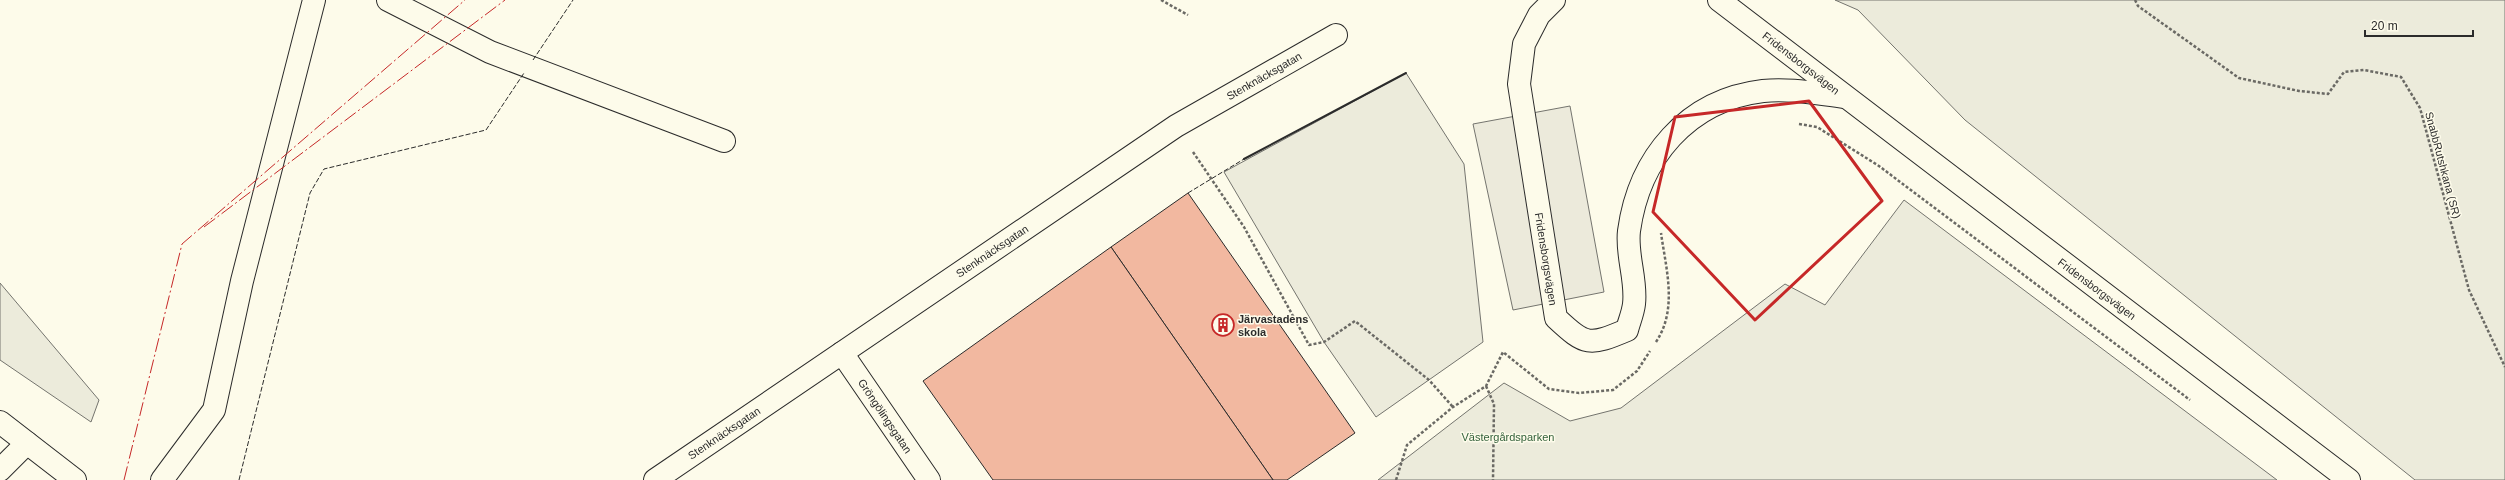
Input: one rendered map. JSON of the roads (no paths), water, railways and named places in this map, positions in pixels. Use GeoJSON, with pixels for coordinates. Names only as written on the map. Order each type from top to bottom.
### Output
{"type":"FeatureCollection","features":[{"type":"Feature","properties":{"kind":"street"},"geometry":{"type":"LineString","coordinates":[[162,480],[214,410],[242,282],[314,0]]}},
{"type":"Feature","properties":{"kind":"street"},"geometry":{"type":"LineString","coordinates":[[384,0],[388,0],[490,52],[724,141]]}},
{"type":"Feature","properties":{"kind":"street","name":"Fridensborgsvägen"},"geometry":{"type":"LineString","coordinates":[[1554,0],[1539,15],[1524,44],[1519,84],[1556,318],[1578,338],[1600,341],[1627,330],[1634,303],[1629,232],[1640,185],[1657,152],[1676,132],[1704,110],[1734,96],[1763,91],[1789,90],[1845,97]]}},
{"type":"Feature","properties":{"kind":"street","name":"Fridensborgsvägen"},"geometry":{"type":"LineString","coordinates":[[1719,0],[2350,480]]}},
{"type":"Feature","properties":{"kind":"street","name":"Stenknäcksgatan"},"geometry":{"type":"LineString","coordinates":[[655,480],[1176,126],[1336,35]]}},
{"type":"Feature","properties":{"kind":"street","name":"Gröngölingsgatan"},"geometry":{"type":"LineString","coordinates":[[842,353],[929,480]]}},
{"type":"Feature","properties":{"kind":"street"},"geometry":{"type":"LineString","coordinates":[[0,422],[75,480]]}},
{"type":"Feature","properties":{"kind":"street"},"geometry":{"type":"LineString","coordinates":[[0,470],[27,443]]}},
{"type":"Feature","properties":{"kind":"place","name":"Järvastadens skola"},"geometry":{"type":"Point","coordinates":[1223,325]}},
{"type":"Feature","properties":{"kind":"park label","name":"Västergårdsparken"},"geometry":{"type":"Point","coordinates":[1508,437]}}]}
